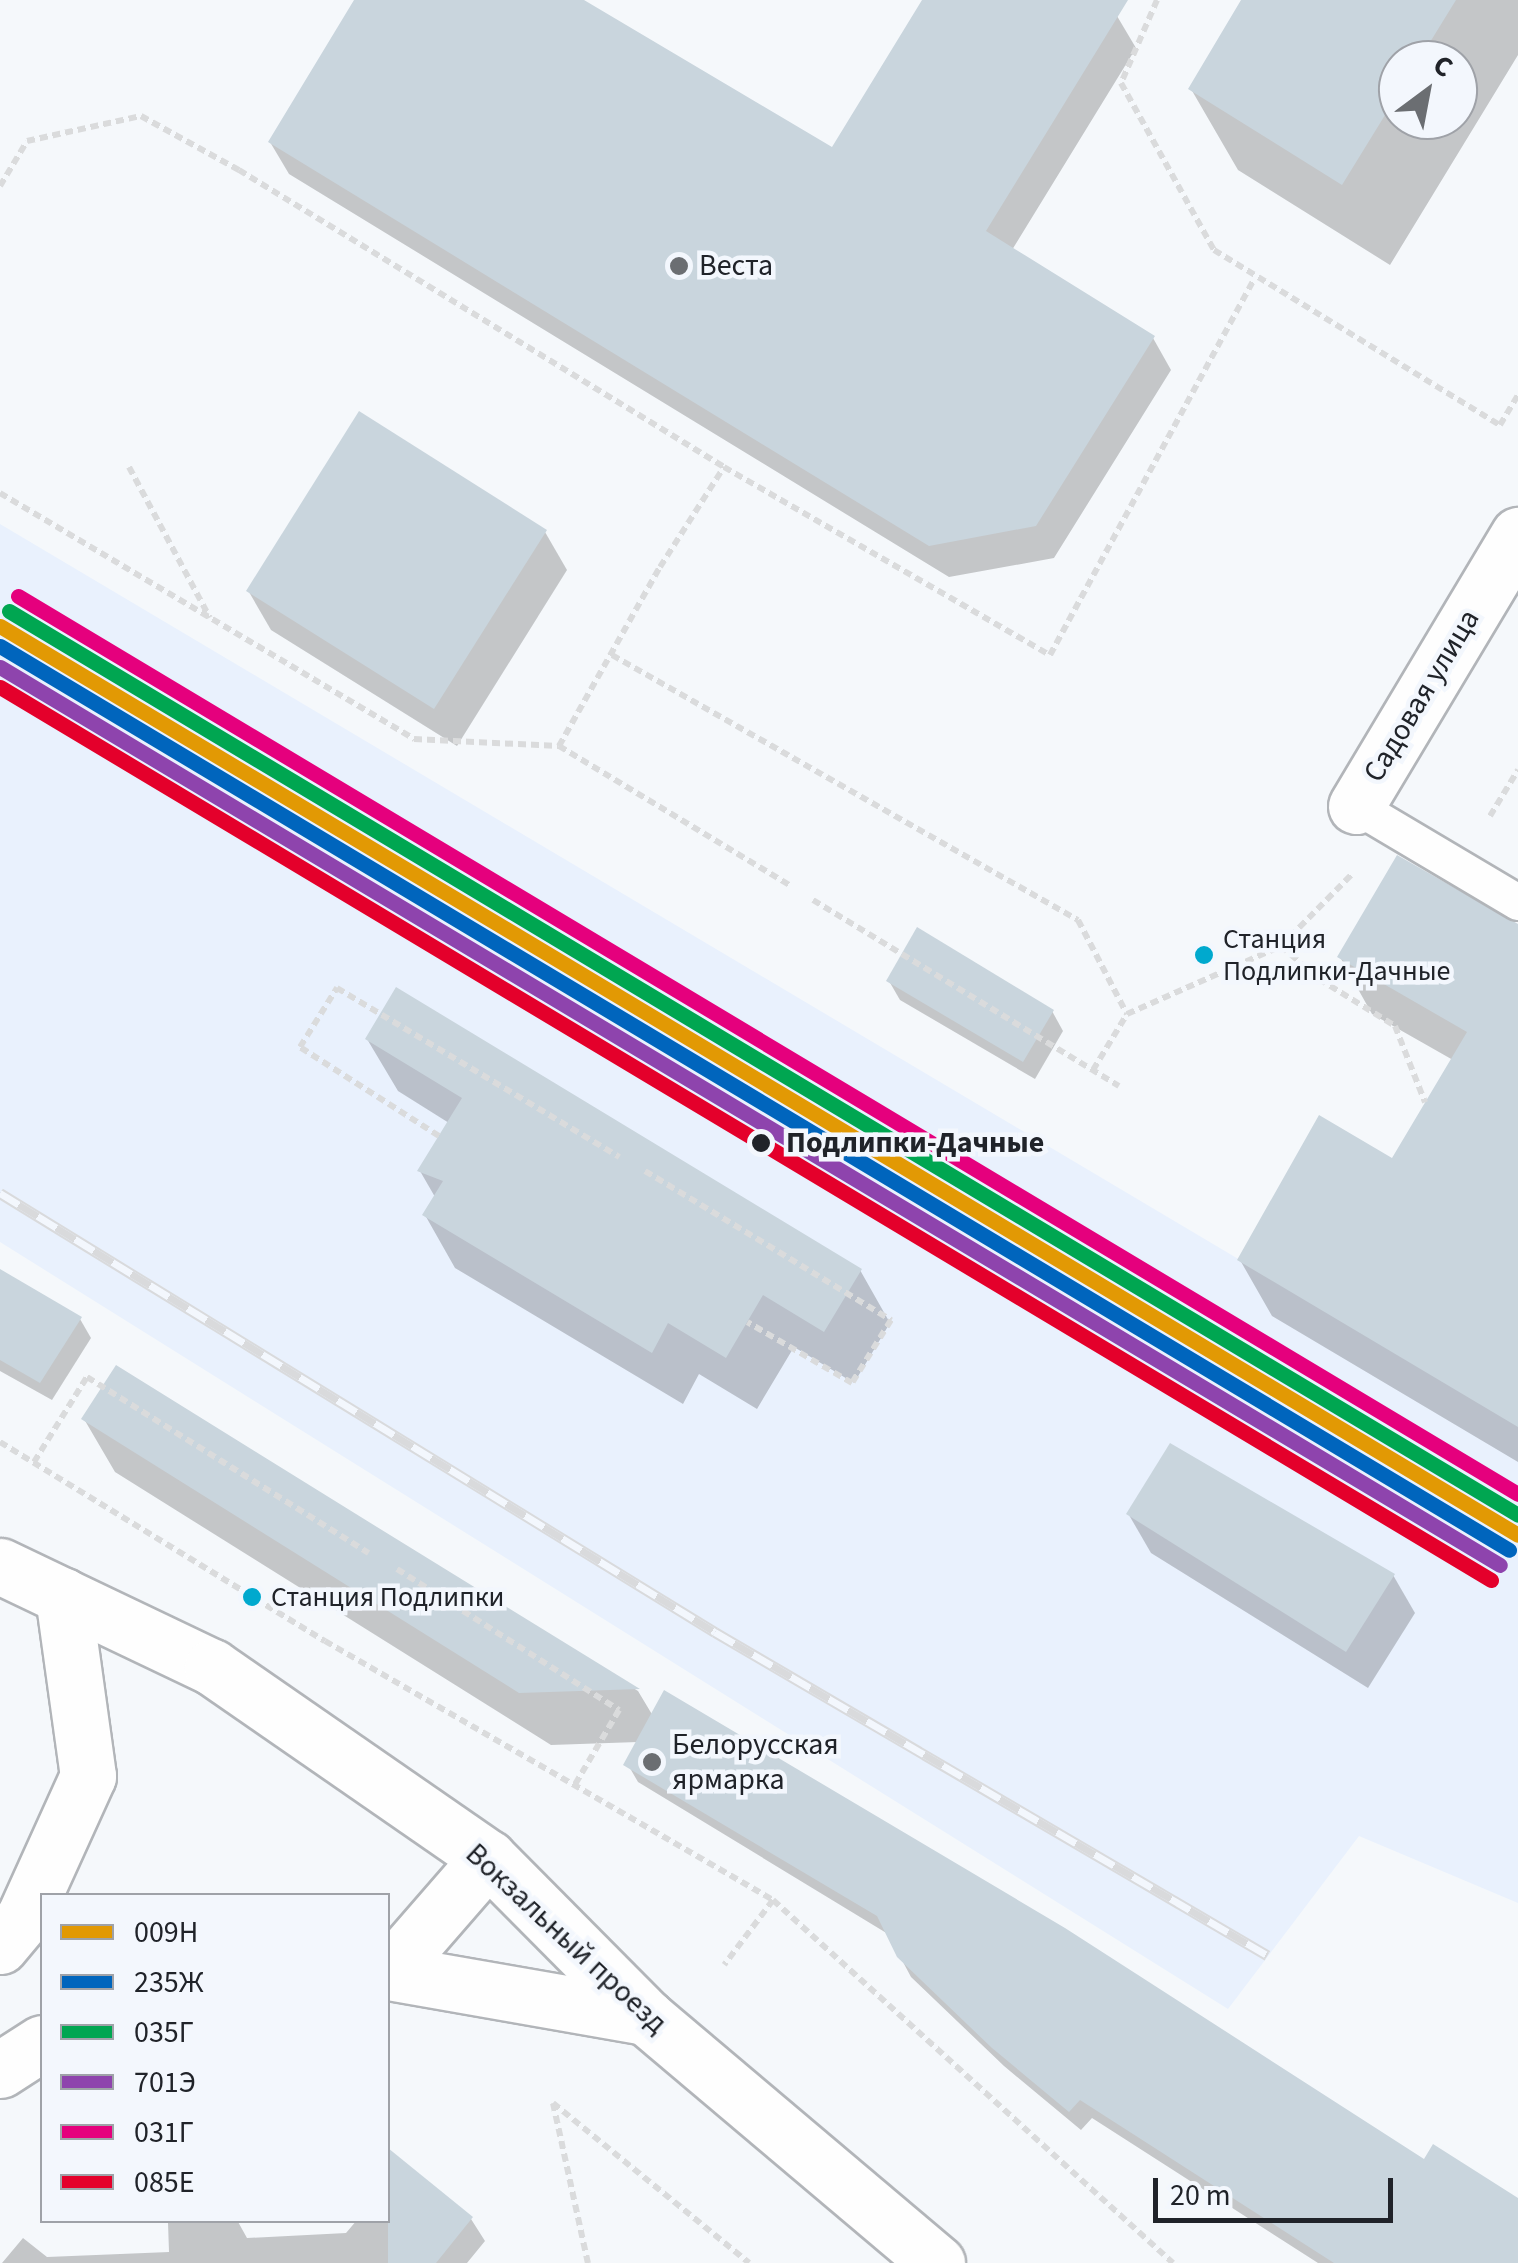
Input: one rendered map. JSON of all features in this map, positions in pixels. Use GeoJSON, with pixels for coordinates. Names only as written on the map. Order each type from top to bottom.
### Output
{"type":"FeatureCollection","features":[{"type":"Feature","properties":{"kind":"street","name":"Садовая улица"},"geometry":{"type":"LineString","coordinates":[[1372,816],[1518,535]]}},
{"type":"Feature","properties":{"kind":"street","name":"Вокзальный проезд"},"geometry":{"type":"LineString","coordinates":[[0,1566],[212,1667],[488,1858],[646,2017],[937,2263]]}},
{"type":"Feature","properties":{"kind":"street"},"geometry":{"type":"LineString","coordinates":[[0,1946],[24,1917],[88,1776],[63,1596]]}},
{"type":"Feature","properties":{"kind":"street"},"geometry":{"type":"LineString","coordinates":[[390,1970],[488,1858]]}},
{"type":"Feature","properties":{"kind":"street"},"geometry":{"type":"LineString","coordinates":[[390,1972],[646,2017]]}},
{"type":"Feature","properties":{"kind":"street"},"geometry":{"type":"LineString","coordinates":[[0,2070],[40,2044]]}},
{"type":"Feature","properties":{"kind":"lane"},"geometry":{"type":"LineString","coordinates":[[1372,816],[1518,902]]}},
{"type":"Feature","properties":{"kind":"path"},"geometry":{"type":"LineString","coordinates":[[1157,0],[1120,83],[1214,250],[1254,279],[1500,424],[1518,395]]}},
{"type":"Feature","properties":{"kind":"path"},"geometry":{"type":"LineString","coordinates":[[0,186],[27,140],[141,116],[238,170],[724,467],[1050,655],[1254,279]]}},
{"type":"Feature","properties":{"kind":"path"},"geometry":{"type":"LineString","coordinates":[[130,467],[211,619]]}},
{"type":"Feature","properties":{"kind":"path"},"geometry":{"type":"LineString","coordinates":[[559,746],[660,568],[724,467]]}},
{"type":"Feature","properties":{"kind":"path"},"geometry":{"type":"LineString","coordinates":[[0,493],[414,739],[559,746],[789,886]]}},
{"type":"Feature","properties":{"kind":"path"},"geometry":{"type":"LineString","coordinates":[[612,655],[1078,920],[1127,1014]]}},
{"type":"Feature","properties":{"kind":"path"},"geometry":{"type":"LineString","coordinates":[[1092,1070],[1127,1014],[1281,946],[1343,885],[1372,816]]}},
{"type":"Feature","properties":{"kind":"path"},"geometry":{"type":"LineString","coordinates":[[813,900],[1119,1086]]}},
{"type":"Feature","properties":{"kind":"path"},"geometry":{"type":"LineString","coordinates":[[1281,946],[1319,979],[1395,1026],[1424,1102]]}},
{"type":"Feature","properties":{"kind":"path"},"geometry":{"type":"LineString","coordinates":[[439,1136],[300,1047],[337,988],[619,1156]]}},
{"type":"Feature","properties":{"kind":"path"},"geometry":{"type":"LineString","coordinates":[[644,1171],[891,1320],[852,1383],[747,1322]]}},
{"type":"Feature","properties":{"kind":"path"},"geometry":{"type":"LineString","coordinates":[[34,1462],[87,1377],[369,1553]]}},
{"type":"Feature","properties":{"kind":"path"},"geometry":{"type":"LineString","coordinates":[[0,1442],[325,1641],[772,1900],[1173,2263]]}},
{"type":"Feature","properties":{"kind":"path"},"geometry":{"type":"LineString","coordinates":[[397,1569],[619,1710],[574,1786]]}},
{"type":"Feature","properties":{"kind":"path"},"geometry":{"type":"LineString","coordinates":[[724,1965],[772,1900]]}},
{"type":"Feature","properties":{"kind":"path"},"geometry":{"type":"LineString","coordinates":[[588,2263],[553,2102],[749,2263]]}},
{"type":"Feature","properties":{"kind":"shaded area","name":"Подлипки-Дачные"},"geometry":{"type":"Polygon","coordinates":[[[0,524],[1518,1425],[1518,1903],[1359,1836],[1228,2009],[0,1242],[0,524]]]}},
{"type":"Feature","properties":{"kind":"building","name":"Веста"},"geometry":{"type":"Polygon","coordinates":[[[354,0],[584,0],[832,147],[922,0],[1128,0],[986,231],[1155,336],[1036,526],[929,546],[268,142],[354,0]]]}},
{"type":"Feature","properties":{"kind":"building"},"geometry":{"type":"Polygon","coordinates":[[[1241,0],[1456,0],[1431,40],[1378,40],[1378,126],[1342,185],[1188,89],[1241,0]]]}},
{"type":"Feature","properties":{"kind":"building"},"geometry":{"type":"Polygon","coordinates":[[[359,411],[547,530],[434,709],[246,591],[359,411]]]}},
{"type":"Feature","properties":{"kind":"building"},"geometry":{"type":"Polygon","coordinates":[[[1397,855],[1518,924],[1518,1427],[1237,1260],[1319,1115],[1392,1158],[1467,1032],[1337,957],[1397,855]]]}},
{"type":"Feature","properties":{"kind":"building"},"geometry":{"type":"Polygon","coordinates":[[[917,927],[1054,1010],[1023,1062],[886,981],[917,927]]]}},
{"type":"Feature","properties":{"kind":"building","name":"Подлипки-Дачные"},"geometry":{"type":"Polygon","coordinates":[[[396,987],[862,1269],[824,1332],[763,1295],[726,1358],[668,1323],[652,1353],[422,1215],[443,1181],[417,1171],[462,1098],[365,1039],[396,987]]]}},
{"type":"Feature","properties":{"kind":"building"},"geometry":{"type":"Polygon","coordinates":[[[0,1269],[82,1317],[40,1383],[0,1360],[0,1269]]]}},
{"type":"Feature","properties":{"kind":"building"},"geometry":{"type":"Polygon","coordinates":[[[116,1365],[640,1689],[519,1693],[81,1419],[116,1365]]]}},
{"type":"Feature","properties":{"kind":"building"},"geometry":{"type":"Polygon","coordinates":[[[1170,1443],[1395,1574],[1346,1652],[1126,1514],[1170,1443]]]}},
{"type":"Feature","properties":{"kind":"building"},"geometry":{"type":"Polygon","coordinates":[[[664,1690],[1065,1928],[1424,2159],[1433,2144],[1518,2198],[1518,2263],[1334,2263],[1080,2100],[1069,2112],[992,2048],[897,1957],[877,1916],[623,1765],[664,1690]]]}},
{"type":"Feature","properties":{"kind":"building"},"geometry":{"type":"Polygon","coordinates":[[[390,2150],[473,2217],[436,2263],[388,2263],[390,2150]]]}},
{"type":"Feature","properties":{"kind":"railway"},"geometry":{"type":"LineString","coordinates":[[0,1193],[715,1632],[1267,1955]]}},
{"type":"Feature","properties":{"kind":"transit line","name":"031Г"},"geometry":{"type":"LineString","coordinates":[[18,596],[1518,1494]]}},
{"type":"Feature","properties":{"kind":"transit line","name":"035Г"},"geometry":{"type":"LineString","coordinates":[[9,611],[1518,1515]]}},
{"type":"Feature","properties":{"kind":"transit line","name":"009Н"},"geometry":{"type":"LineString","coordinates":[[0,626],[1518,1535]]}},
{"type":"Feature","properties":{"kind":"transit line","name":"235Ж"},"geometry":{"type":"LineString","coordinates":[[0,646],[1509,1550]]}},
{"type":"Feature","properties":{"kind":"transit line","name":"701Э"},"geometry":{"type":"LineString","coordinates":[[0,667],[1500,1565]]}},
{"type":"Feature","properties":{"kind":"transit line","name":"085Е"},"geometry":{"type":"LineString","coordinates":[[0,687],[1491,1580]]}},
{"type":"Feature","properties":{"kind":"place","name":"Веста"},"geometry":{"type":"Point","coordinates":[679,266]}},
{"type":"Feature","properties":{"kind":"place","name":"Станция Подлипки-Дачные"},"geometry":{"type":"Point","coordinates":[1204,955]}},
{"type":"Feature","properties":{"kind":"place","name":"Подлипки-Дачные"},"geometry":{"type":"Point","coordinates":[761,1143]}},
{"type":"Feature","properties":{"kind":"place","name":"Станция Подлипки"},"geometry":{"type":"Point","coordinates":[252,1597]}},
{"type":"Feature","properties":{"kind":"place","name":"Белорусская ярмарка"},"geometry":{"type":"Point","coordinates":[652,1762]}}]}
